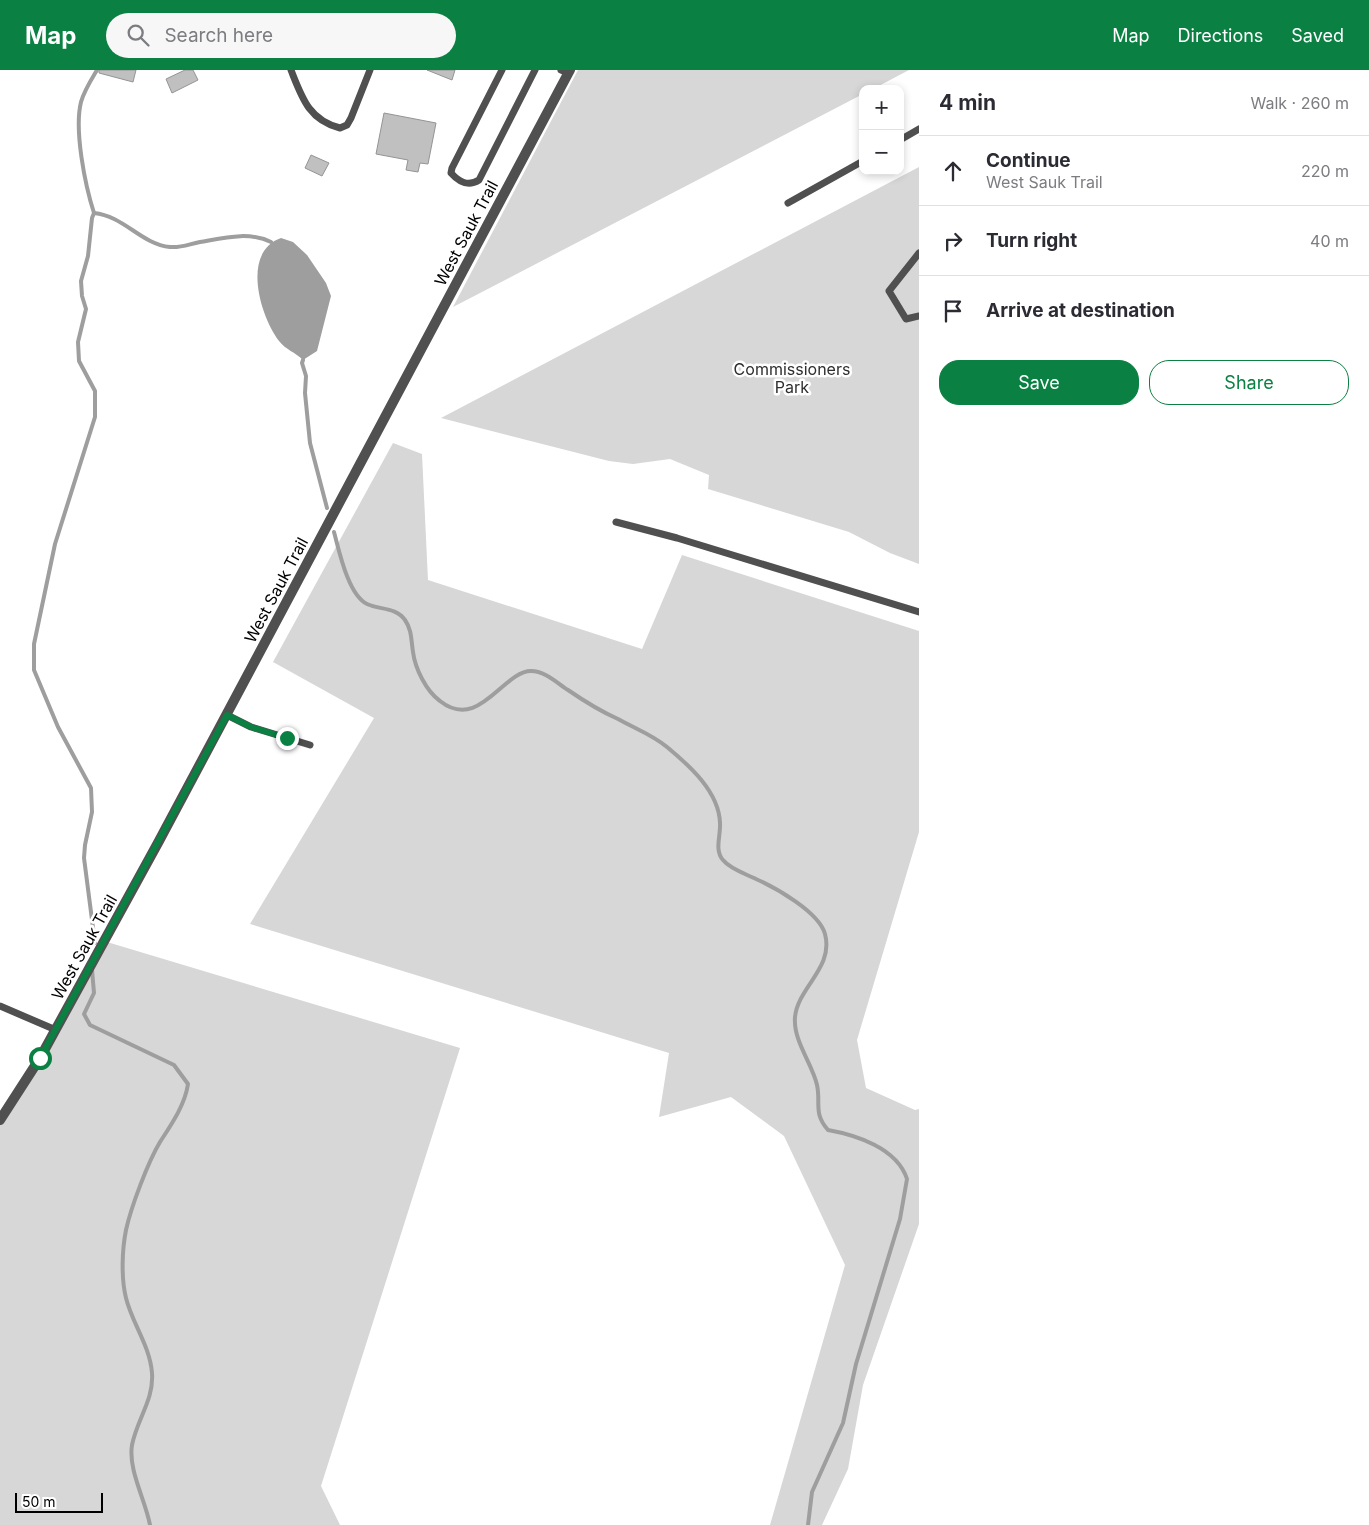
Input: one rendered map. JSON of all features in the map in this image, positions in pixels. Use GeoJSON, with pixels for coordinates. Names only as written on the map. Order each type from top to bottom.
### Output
{"type":"FeatureCollection","features":[{"type":"Feature","properties":{"kind":"street","name":"West Sauk Trail"},"geometry":{"type":"LineString","coordinates":[[0,1120],[56,1030],[227,715],[566,71]]}},
{"type":"Feature","properties":{"kind":"lane"},"geometry":{"type":"LineString","coordinates":[[291,70],[308,110],[316,118],[340,128],[347,125],[352,118],[370,70]]}},
{"type":"Feature","properties":{"kind":"lane"},"geometry":{"type":"LineString","coordinates":[[502,70],[452,168],[451,173],[457,180],[466,183],[474,183],[479,180],[535,70]]}},
{"type":"Feature","properties":{"kind":"lane"},"geometry":{"type":"LineString","coordinates":[[904,138],[919,129]]}},
{"type":"Feature","properties":{"kind":"lane"},"geometry":{"type":"LineString","coordinates":[[788,204],[859,163]]}},
{"type":"Feature","properties":{"kind":"lane"},"geometry":{"type":"LineString","coordinates":[[919,253],[889,291],[906,319],[919,316]]}},
{"type":"Feature","properties":{"kind":"lane"},"geometry":{"type":"LineString","coordinates":[[616,522],[677,538],[919,612]]}},
{"type":"Feature","properties":{"kind":"lane"},"geometry":{"type":"LineString","coordinates":[[227,715],[251,727],[310,745]]}},
{"type":"Feature","properties":{"kind":"lane"},"geometry":{"type":"LineString","coordinates":[[0,1006],[56,1030]]}},
{"type":"Feature","properties":{"kind":"green space"},"geometry":{"type":"Polygon","coordinates":[[[578,70],[909,70],[881,85],[859,85],[859,96],[453,307],[578,70]]]}},
{"type":"Feature","properties":{"kind":"green space","name":"Commissioners Park"},"geometry":{"type":"Polygon","coordinates":[[[919,167],[919,564],[890,553],[849,532],[708,489],[709,475],[670,459],[633,464],[609,461],[441,418],[904,175],[919,167]]]}},
{"type":"Feature","properties":{"kind":"green space"},"geometry":{"type":"Polygon","coordinates":[[[393,443],[422,454],[428,580],[642,649],[682,555],[919,631],[919,832],[857,1040],[866,1088],[915,1110],[919,1109],[919,1224],[863,1385],[848,1469],[822,1525],[770,1525],[845,1265],[784,1136],[731,1097],[659,1117],[669,1053],[250,924],[374,718],[273,662],[393,443]]]}},
{"type":"Feature","properties":{"kind":"green space"},"geometry":{"type":"Polygon","coordinates":[[[107,942],[460,1048],[321,1486],[340,1525],[0,1525],[0,1120],[107,942]]]}},
{"type":"Feature","properties":{"kind":"shaded area"},"geometry":{"type":"Polygon","coordinates":[[[281,238],[293,242],[307,255],[326,283],[331,296],[317,351],[303,360],[282,344],[272,330],[261,301],[258,285],[258,270],[261,256],[269,245],[281,238]]]}},
{"type":"Feature","properties":{"kind":"building"},"geometry":{"type":"Polygon","coordinates":[[[99,70],[136,70],[133,82],[99,73],[99,70]]]}},
{"type":"Feature","properties":{"kind":"building"},"geometry":{"type":"Polygon","coordinates":[[[185,70],[193,70],[198,80],[172,93],[166,79],[185,70]]]}},
{"type":"Feature","properties":{"kind":"building"},"geometry":{"type":"Polygon","coordinates":[[[427,70],[455,70],[452,80],[427,70]]]}},
{"type":"Feature","properties":{"kind":"building"},"geometry":{"type":"Polygon","coordinates":[[[384,113],[436,123],[428,164],[420,163],[418,172],[406,170],[408,160],[376,154],[384,113]]]}},
{"type":"Feature","properties":{"kind":"building"},"geometry":{"type":"Polygon","coordinates":[[[311,155],[329,163],[322,176],[305,168],[311,155]]]}},
{"type":"Feature","properties":{"kind":"waterway"},"geometry":{"type":"LineString","coordinates":[[95,943],[84,858],[92,812],[91,788],[58,727],[34,670],[34,644],[55,544],[95,417],[95,391],[79,361],[78,342],[86,309],[82,296],[81,281],[88,256],[94,213],[84,173],[79,114],[82,98],[97,70]]}},
{"type":"Feature","properties":{"kind":"waterway"},"geometry":{"type":"LineString","coordinates":[[94,213],[114,219],[150,241],[170,247],[236,236],[254,237],[271,242]]}},
{"type":"Feature","properties":{"kind":"waterway"},"geometry":{"type":"LineString","coordinates":[[303,360],[302,363],[306,376],[305,393],[310,443],[327,508]]}},
{"type":"Feature","properties":{"kind":"waterway"},"geometry":{"type":"LineString","coordinates":[[334,532],[345,571],[360,599],[372,606],[397,613],[405,620],[410,631],[414,658],[419,672],[435,697],[454,709],[467,709],[479,705],[490,698],[510,680],[531,671],[551,678],[598,709],[656,739],[694,771],[709,790],[718,812],[720,823],[718,847],[723,860],[734,869],[774,888],[806,909],[821,926],[825,934],[825,957],[802,996],[795,1017],[797,1035],[815,1077],[819,1113],[823,1124],[828,1130],[851,1135],[885,1151],[902,1168],[907,1179],[900,1219],[856,1364],[843,1423],[812,1492],[808,1525]]}},
{"type":"Feature","properties":{"kind":"waterway"},"geometry":{"type":"LineString","coordinates":[[92,970],[94,993],[84,1014],[90,1025],[174,1065],[188,1084],[181,1107],[155,1151],[140,1185],[128,1220],[124,1246],[124,1290],[132,1316],[148,1353],[152,1373],[148,1401],[134,1436],[131,1455],[150,1525]]}},
{"type":"Feature","properties":{"kind":"route"},"geometry":{"type":"LineString","coordinates":[[40,1058],[227,715],[251,727],[287,738]]}}]}
